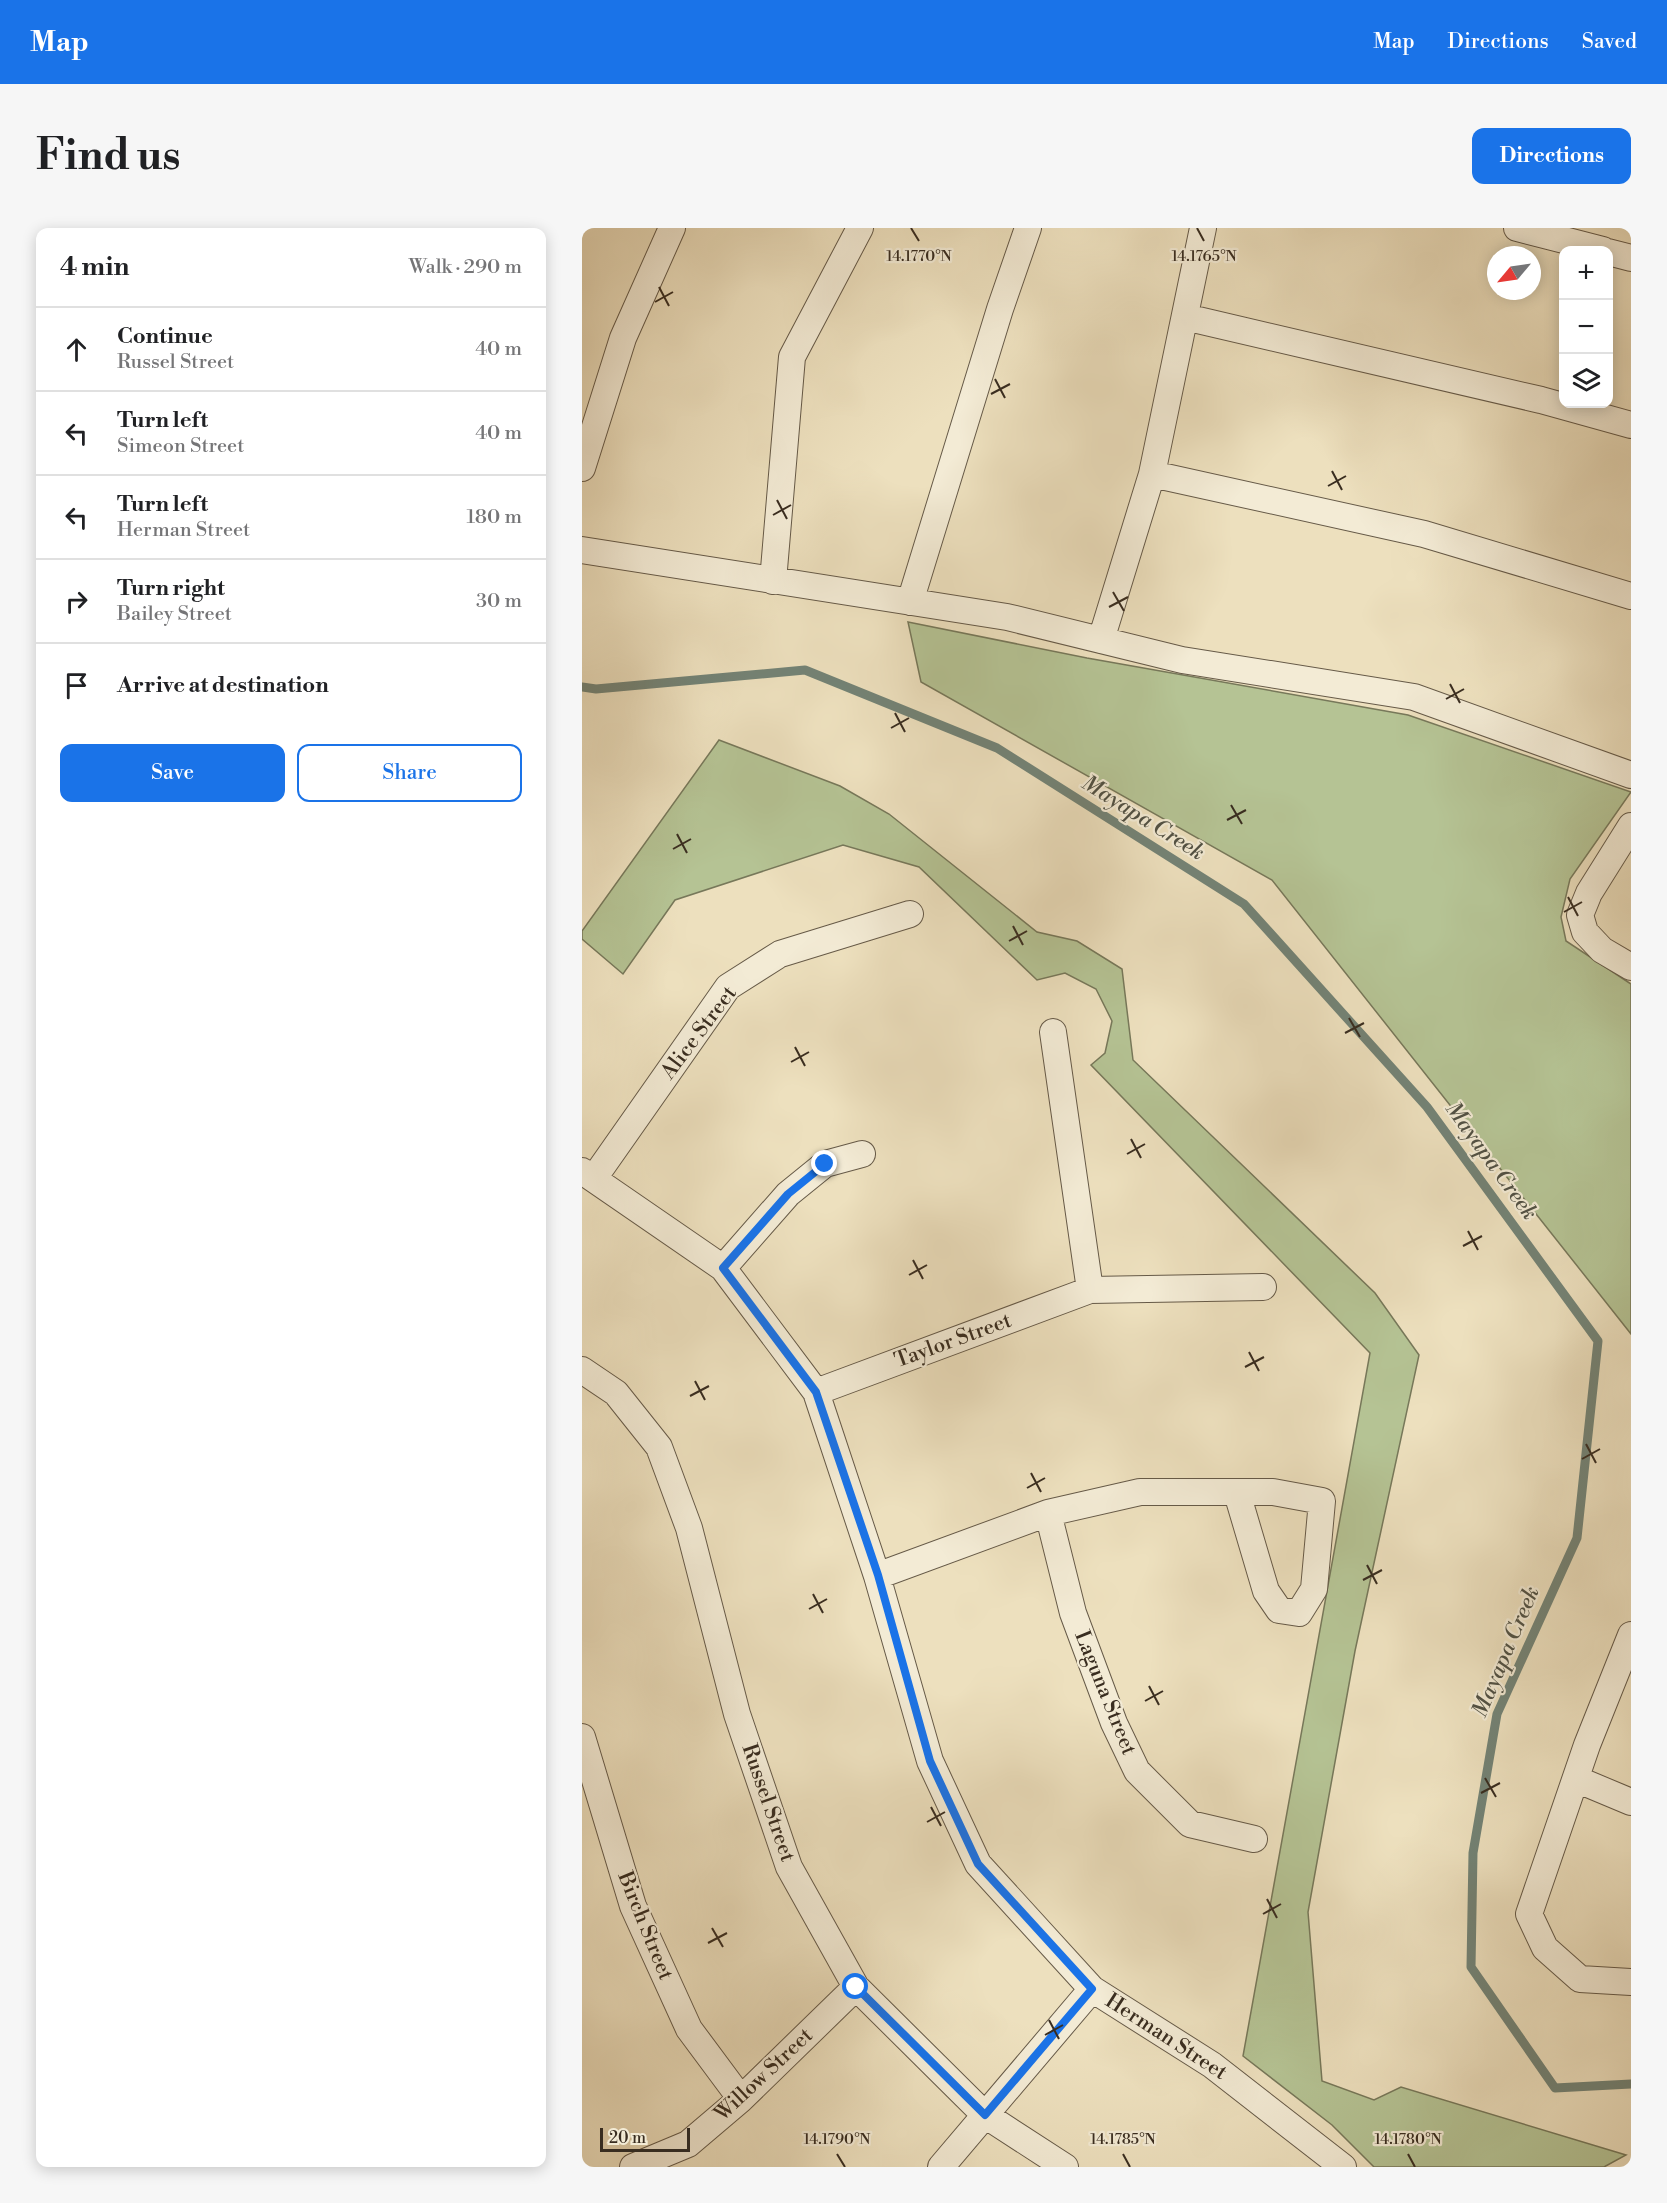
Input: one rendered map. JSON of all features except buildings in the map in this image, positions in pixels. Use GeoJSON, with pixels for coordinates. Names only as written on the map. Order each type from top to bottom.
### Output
{"type":"FeatureCollection","features":[{"type":"Feature","properties":{"kind":"street"},"geometry":{"type":"LineString","coordinates":[[582,468],[623,338],[672,228]]}},
{"type":"Feature","properties":{"kind":"street"},"geometry":{"type":"LineString","coordinates":[[774,581],[792,357],[860,228]]}},
{"type":"Feature","properties":{"kind":"street"},"geometry":{"type":"LineString","coordinates":[[910,602],[1000,309],[1028,228]]}},
{"type":"Feature","properties":{"kind":"street"},"geometry":{"type":"LineString","coordinates":[[1101,640],[1152,474],[1203,228]]}},
{"type":"Feature","properties":{"kind":"street"},"geometry":{"type":"LineString","coordinates":[[1517,228],[1587,246]]}},
{"type":"Feature","properties":{"kind":"street"},"geometry":{"type":"LineString","coordinates":[[1613,253],[1631,258]]}},
{"type":"Feature","properties":{"kind":"street"},"geometry":{"type":"LineString","coordinates":[[1185,317],[1541,400],[1631,425]]}},
{"type":"Feature","properties":{"kind":"street"},"geometry":{"type":"LineString","coordinates":[[1152,474],[1424,534],[1631,596]]}},
{"type":"Feature","properties":{"kind":"street"},"geometry":{"type":"LineString","coordinates":[[582,550],[1007,617],[1182,660],[1414,697],[1631,775]]}},
{"type":"Feature","properties":{"kind":"street"},"geometry":{"type":"LineString","coordinates":[[1631,826],[1589,893],[1580,915],[1585,932],[1602,950],[1631,967]]}},
{"type":"Feature","properties":{"kind":"street","name":"Alice Street"},"geometry":{"type":"LineString","coordinates":[[588,1174],[728,987],[780,954],[910,914]]}},
{"type":"Feature","properties":{"kind":"street"},"geometry":{"type":"LineString","coordinates":[[1053,1032],[1089,1290]]}},
{"type":"Feature","properties":{"kind":"street"},"geometry":{"type":"LineString","coordinates":[[723,1268],[788,1194],[825,1164],[862,1154]]}},
{"type":"Feature","properties":{"kind":"street","name":"Herman Street"},"geometry":{"type":"LineString","coordinates":[[588,1174],[723,1268],[816,1392],[878,1575],[930,1761],[978,1864],[1092,1989],[1212,2065],[1343,2167]]}},
{"type":"Feature","properties":{"kind":"street","name":"Taylor Street"},"geometry":{"type":"LineString","coordinates":[[816,1392],[1089,1290],[1263,1287]]}},
{"type":"Feature","properties":{"kind":"street","name":"Russel Street"},"geometry":{"type":"LineString","coordinates":[[582,1370],[616,1394],[659,1447],[689,1528],[737,1714],[789,1867],[856,1987],[985,2115],[1065,2167]]}},
{"type":"Feature","properties":{"kind":"street"},"geometry":{"type":"LineString","coordinates":[[878,1575],[1048,1513],[1140,1492],[1273,1492],[1322,1501],[1314,1589],[1299,1613],[1279,1610],[1266,1591],[1237,1493]]}},
{"type":"Feature","properties":{"kind":"street","name":"Laguna Street"},"geometry":{"type":"LineString","coordinates":[[1048,1513],[1073,1614],[1114,1723],[1137,1771],[1190,1824],[1254,1839]]}},
{"type":"Feature","properties":{"kind":"street"},"geometry":{"type":"LineString","coordinates":[[1631,1635],[1576,1779],[1529,1914],[1545,1948],[1581,1979],[1631,1982]]}},
{"type":"Feature","properties":{"kind":"street","name":"Birch Street"},"geometry":{"type":"LineString","coordinates":[[582,1737],[633,1906],[689,2029],[741,2099]]}},
{"type":"Feature","properties":{"kind":"street"},"geometry":{"type":"LineString","coordinates":[[1576,1779],[1631,1802]]}},
{"type":"Feature","properties":{"kind":"street","name":"Willow Street"},"geometry":{"type":"LineString","coordinates":[[633,2167],[688,2144],[741,2099],[856,1987]]}},
{"type":"Feature","properties":{"kind":"street"},"geometry":{"type":"LineString","coordinates":[[941,2167],[1092,1989]]}},
{"type":"Feature","properties":{"kind":"green space"},"geometry":{"type":"Polygon","coordinates":[[[908,622],[1087,658],[1408,715],[1631,792],[1570,879],[1561,917],[1566,941],[1631,984],[1631,1334],[1272,880],[921,682],[908,622]]]}},
{"type":"Feature","properties":{"kind":"green space"},"geometry":{"type":"Polygon","coordinates":[[[719,740],[840,786],[889,814],[1037,932],[1077,941],[1122,969],[1133,1060],[1375,1293],[1419,1355],[1355,1651],[1308,1912],[1322,2081],[1374,2100],[1401,2087],[1626,2155],[1604,2167],[1374,2167],[1332,2125],[1243,2056],[1370,1353],[1091,1065],[1105,1053],[1112,1021],[1096,989],[1065,973],[1037,980],[919,867],[843,845],[675,900],[623,974],[582,939],[582,931],[719,740]]]}},
{"type":"Feature","properties":{"kind":"waterway","name":"Mayapa Creek"},"geometry":{"type":"LineString","coordinates":[[582,687],[596,689],[805,670],[997,748],[1244,904],[1427,1107],[1598,1341],[1577,1538],[1497,1714],[1473,1853],[1471,1967],[1555,2088],[1631,2084]]}},
{"type":"Feature","properties":{"kind":"route"},"geometry":{"type":"LineString","coordinates":[[825,1164],[788,1194],[723,1268],[816,1392],[878,1575],[930,1761],[978,1864],[1092,1989],[985,2115],[856,1987]]}}]}
